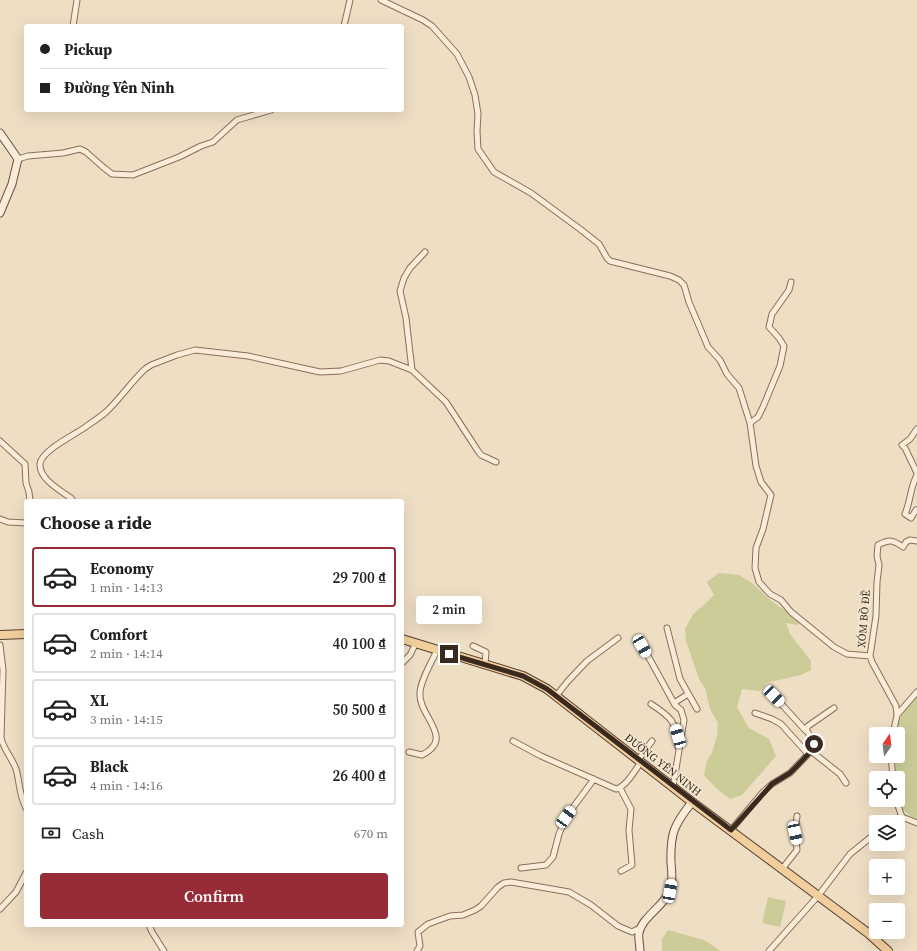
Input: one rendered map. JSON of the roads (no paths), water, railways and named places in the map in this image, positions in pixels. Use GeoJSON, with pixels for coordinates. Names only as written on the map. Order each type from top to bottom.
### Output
{"type":"FeatureCollection","features":[{"type":"Feature","properties":{"kind":"main road"},"geometry":{"type":"LineString","coordinates":[[0,635],[24,634]]}},
{"type":"Feature","properties":{"kind":"main road","name":"ĐƯỜNG YÊN NINH"},"geometry":{"type":"LineString","coordinates":[[404,639],[523,676],[547,689],[692,802],[868,933],[888,951]]}},
{"type":"Feature","properties":{"kind":"street"},"geometry":{"type":"LineString","coordinates":[[73,24],[77,0]]}},
{"type":"Feature","properties":{"kind":"street"},"geometry":{"type":"LineString","coordinates":[[344,24],[350,0]]}},
{"type":"Feature","properties":{"kind":"street"},"geometry":{"type":"LineString","coordinates":[[381,0],[423,20],[432,26],[457,54],[469,77],[475,95],[478,114],[478,149],[494,172],[531,193],[580,229],[599,244],[610,261],[670,276],[681,282],[708,346],[720,360],[727,374],[739,388],[750,423],[756,466],[761,482],[771,495],[763,529],[756,548],[755,568],[759,582],[770,594],[781,600],[791,612],[840,651],[847,654],[870,656]]}},
{"type":"Feature","properties":{"kind":"street"},"geometry":{"type":"LineString","coordinates":[[18,159],[28,156],[62,153],[76,149],[83,150],[112,174],[124,176],[139,174],[213,142],[237,120],[264,112]]}},
{"type":"Feature","properties":{"kind":"street"},"geometry":{"type":"LineString","coordinates":[[0,132],[18,159],[12,184],[0,213]]}},
{"type":"Feature","properties":{"kind":"street"},"geometry":{"type":"LineString","coordinates":[[412,370],[406,318],[400,291],[404,278],[410,268],[425,252]]}},
{"type":"Feature","properties":{"kind":"street"},"geometry":{"type":"LineString","coordinates":[[750,423],[758,417],[780,366],[784,346],[769,327],[772,314],[789,290],[791,282]]}},
{"type":"Feature","properties":{"kind":"street"},"geometry":{"type":"LineString","coordinates":[[72,499],[46,479],[40,467],[42,457],[63,440],[84,428],[106,412],[145,369],[151,365],[177,355],[195,350],[265,360],[320,372],[341,371],[380,360],[389,361],[412,370],[446,402],[481,455],[496,462]]}},
{"type":"Feature","properties":{"kind":"street"},"geometry":{"type":"LineString","coordinates":[[917,429],[910,439],[902,445],[906,448],[917,474],[912,484],[910,503],[905,514],[911,518],[916,510],[917,511]]}},
{"type":"Feature","properties":{"kind":"street"},"geometry":{"type":"LineString","coordinates":[[0,441],[25,464],[26,483],[30,499]]}},
{"type":"Feature","properties":{"kind":"street"},"geometry":{"type":"LineString","coordinates":[[0,519],[8,522],[24,523]]}},
{"type":"Feature","properties":{"kind":"street","name":"XÓM BỒ ĐỀ"},"geometry":{"type":"LineString","coordinates":[[897,715],[894,703],[870,656],[880,565],[877,556],[878,545],[889,541],[894,541],[903,547],[906,542],[910,540],[917,541]]}},
{"type":"Feature","properties":{"kind":"street"},"geometry":{"type":"LineString","coordinates":[[667,628],[680,679],[697,709]]}},
{"type":"Feature","properties":{"kind":"street"},"geometry":{"type":"LineString","coordinates":[[556,696],[568,680],[587,661],[618,638]]}},
{"type":"Feature","properties":{"kind":"street"},"geometry":{"type":"LineString","coordinates":[[404,661],[410,655],[416,643]]}},
{"type":"Feature","properties":{"kind":"street"},"geometry":{"type":"LineString","coordinates":[[0,644],[4,670],[1,738],[3,746],[15,766],[20,795],[24,804]]}},
{"type":"Feature","properties":{"kind":"street"},"geometry":{"type":"LineString","coordinates":[[473,646],[486,652],[485,664]]}},
{"type":"Feature","properties":{"kind":"street"},"geometry":{"type":"LineString","coordinates":[[642,646],[674,703],[681,710],[684,720],[673,787]]}},
{"type":"Feature","properties":{"kind":"street"},"geometry":{"type":"LineString","coordinates":[[409,752],[422,755],[432,748],[436,740],[436,731],[422,704],[420,693],[422,684],[437,650]]}},
{"type":"Feature","properties":{"kind":"street"},"geometry":{"type":"LineString","coordinates":[[894,727],[897,715],[917,692]]}},
{"type":"Feature","properties":{"kind":"street"},"geometry":{"type":"LineString","coordinates":[[674,703],[688,694]]}},
{"type":"Feature","properties":{"kind":"street"},"geometry":{"type":"LineString","coordinates":[[731,830],[772,784],[790,773],[814,748],[814,745],[806,731],[774,696]]}},
{"type":"Feature","properties":{"kind":"street"},"geometry":{"type":"LineString","coordinates":[[651,704],[668,715],[672,720],[678,736],[678,760]]}},
{"type":"Feature","properties":{"kind":"street"},"geometry":{"type":"LineString","coordinates":[[806,731],[808,726],[834,708]]}},
{"type":"Feature","properties":{"kind":"street"},"geometry":{"type":"LineString","coordinates":[[755,713],[781,724],[809,753],[840,774],[846,783]]}},
{"type":"Feature","properties":{"kind":"street"},"geometry":{"type":"LineString","coordinates":[[513,741],[541,756],[614,789],[620,788],[640,761],[652,741]]}},
{"type":"Feature","properties":{"kind":"street"},"geometry":{"type":"LineString","coordinates":[[521,868],[546,865],[553,857],[559,834],[566,817],[594,779]]}},
{"type":"Feature","properties":{"kind":"street"},"geometry":{"type":"LineString","coordinates":[[620,788],[631,809],[629,830],[632,865],[621,871]]}},
{"type":"Feature","properties":{"kind":"street"},"geometry":{"type":"LineString","coordinates":[[416,951],[420,946],[418,932],[428,924],[450,916],[463,915],[476,910],[498,887],[508,882],[569,892],[591,905],[618,926],[632,932],[641,927],[662,903],[670,891],[672,882],[672,832],[677,822],[692,802]]}},
{"type":"Feature","properties":{"kind":"street"},"geometry":{"type":"LineString","coordinates":[[782,869],[798,848],[795,833],[797,816]]}},
{"type":"Feature","properties":{"kind":"street"},"geometry":{"type":"LineString","coordinates":[[905,818],[917,822]]}},
{"type":"Feature","properties":{"kind":"street"},"geometry":{"type":"LineString","coordinates":[[770,951],[818,896],[850,854],[869,839]]}},
{"type":"Feature","properties":{"kind":"street"},"geometry":{"type":"LineString","coordinates":[[0,909],[16,892],[24,877]]}},
{"type":"Feature","properties":{"kind":"street"},"geometry":{"type":"LineString","coordinates":[[150,927],[164,951]]}},
{"type":"Feature","properties":{"kind":"street"},"geometry":{"type":"LineString","coordinates":[[640,951],[639,937],[641,927]]}}]}
